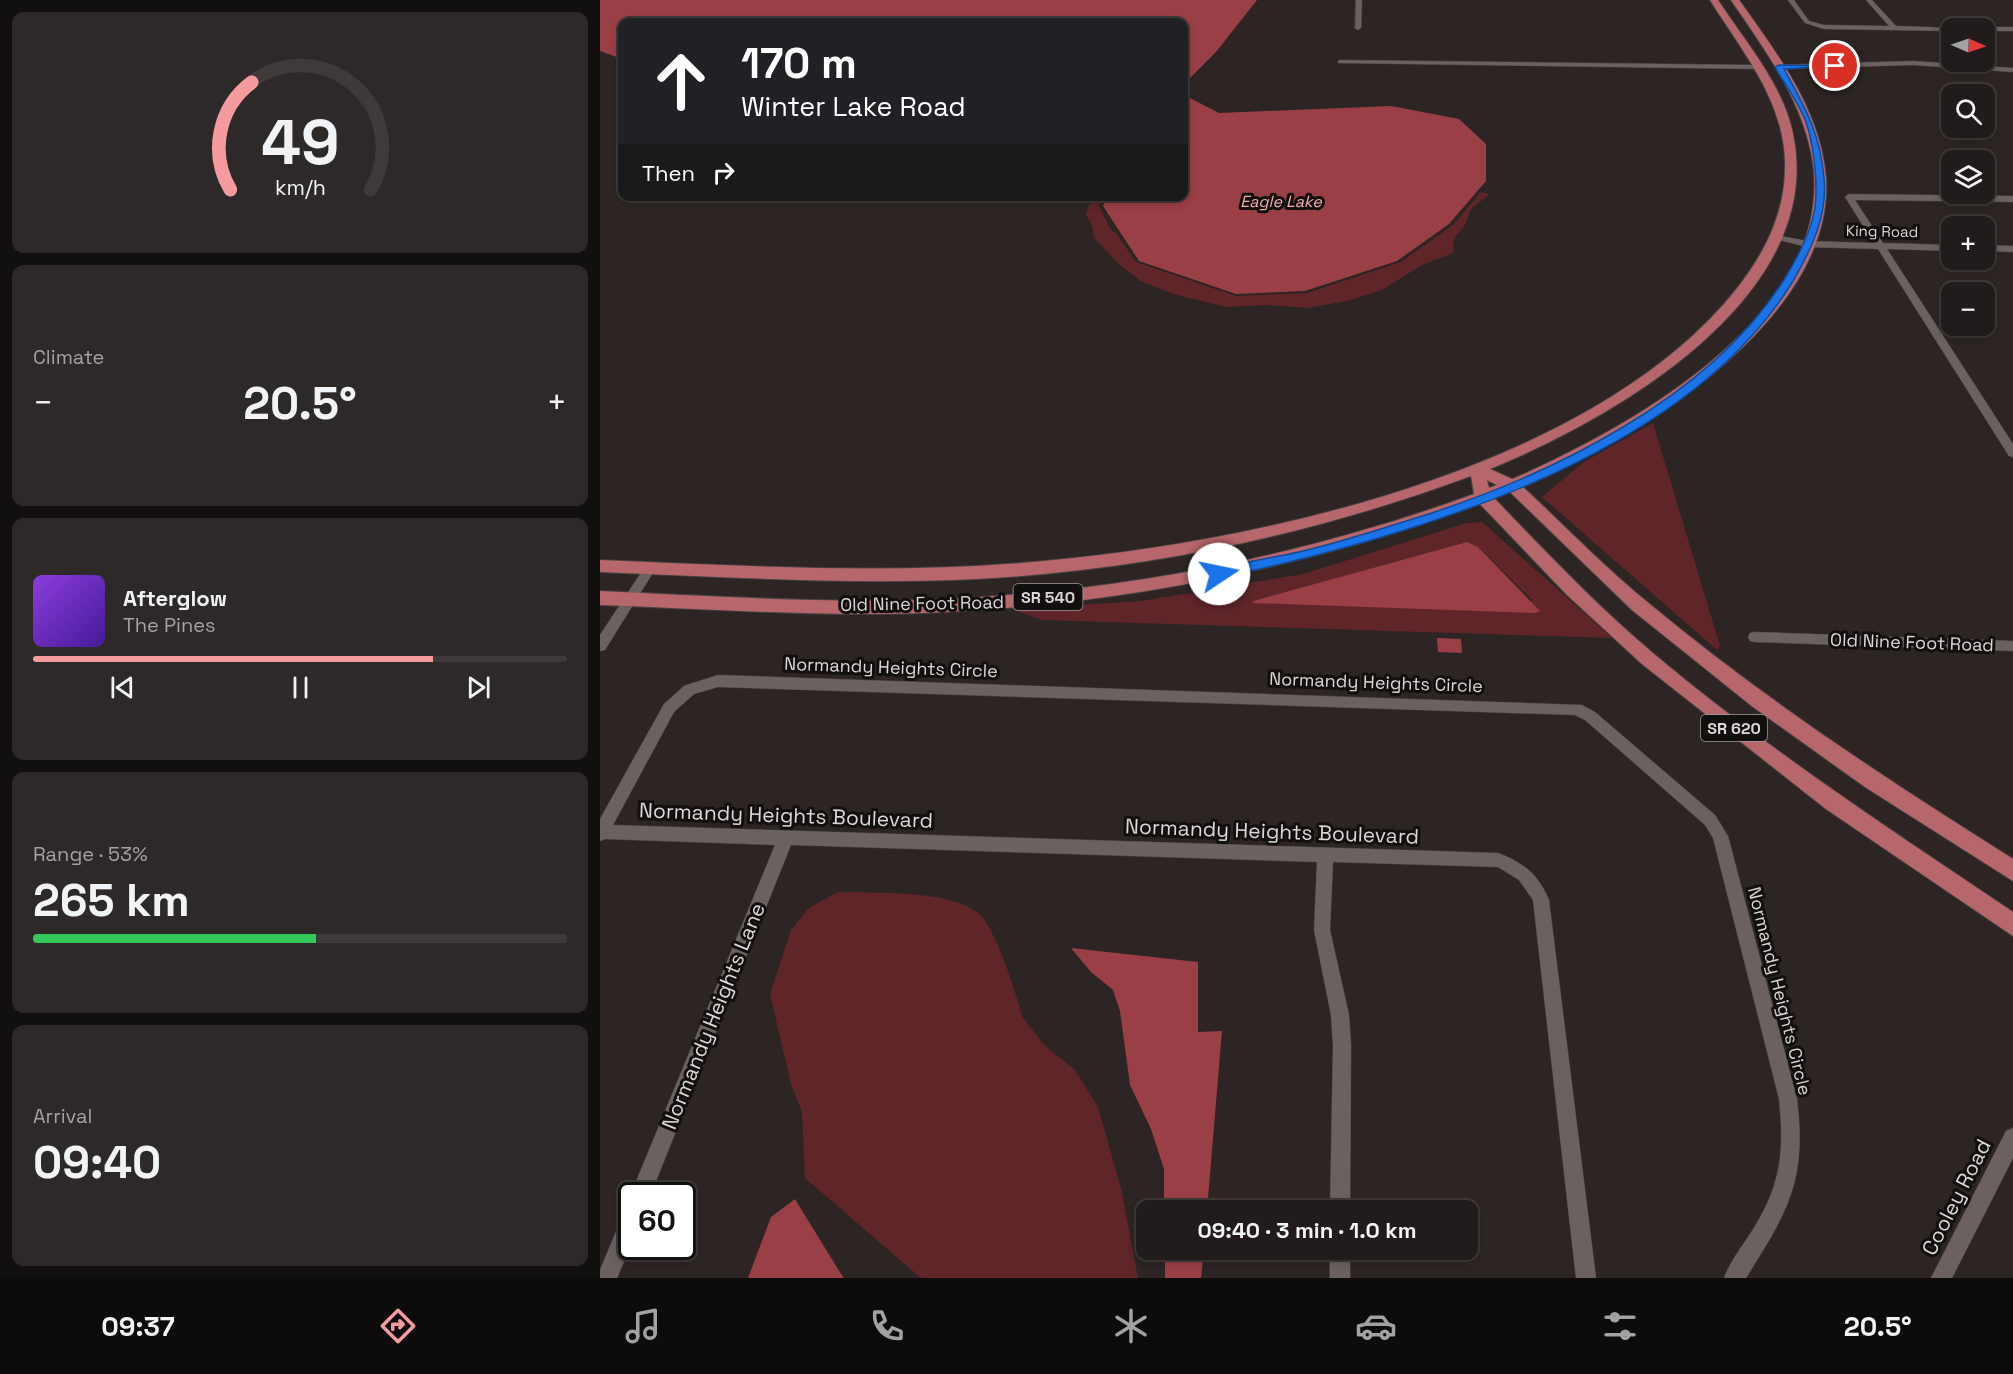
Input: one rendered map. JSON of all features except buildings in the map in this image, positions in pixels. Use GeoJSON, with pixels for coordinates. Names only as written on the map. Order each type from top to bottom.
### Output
{"type":"FeatureCollection","features":[{"type":"Feature","properties":{"kind":"main road","name":"SR 540"},"geometry":{"type":"LineString","coordinates":[[1477,469],[1576,424],[1629,392],[1667,365],[1727,310],[1758,270],[1776,238],[1790,195],[1792,172],[1790,149],[1779,108],[1714,0]]}},
{"type":"Feature","properties":{"kind":"main road","name":"SR 540"},"geometry":{"type":"LineString","coordinates":[[1483,497],[1513,486],[1609,440],[1658,410],[1707,372],[1747,335],[1777,298],[1807,244],[1819,208],[1820,179],[1810,123],[1775,61],[1734,1]]}},
{"type":"Feature","properties":{"kind":"main road"},"geometry":{"type":"LineString","coordinates":[[1731,27],[1751,31],[1775,61]]}},
{"type":"Feature","properties":{"kind":"main road"},"geometry":{"type":"LineString","coordinates":[[1477,469],[1483,497]]}},
{"type":"Feature","properties":{"kind":"main road","name":"SR 620"},"geometry":{"type":"LineString","coordinates":[[1477,469],[1513,486],[1638,604],[1727,676],[1862,774],[2013,871]]}},
{"type":"Feature","properties":{"kind":"main road","name":"Old Nine Foot Road"},"geometry":{"type":"LineString","coordinates":[[600,566],[898,575],[1019,570],[1093,562],[1201,546],[1273,531],[1371,505],[1477,469]]}},
{"type":"Feature","properties":{"kind":"main road","name":"SR 620"},"geometry":{"type":"LineString","coordinates":[[1483,497],[1573,590],[1648,659],[1704,705],[1833,803],[2013,925]]}},
{"type":"Feature","properties":{"kind":"main road","name":"Old Nine Foot Road"},"geometry":{"type":"LineString","coordinates":[[600,598],[900,606],[990,603],[1153,585],[1301,556],[1422,521],[1483,497]]}},
{"type":"Feature","properties":{"kind":"street"},"geometry":{"type":"LineString","coordinates":[[1358,28],[1359,0]]}},
{"type":"Feature","properties":{"kind":"street"},"geometry":{"type":"LineString","coordinates":[[1791,0],[1808,22],[1814,25],[1941,29]]}},
{"type":"Feature","properties":{"kind":"street"},"geometry":{"type":"LineString","coordinates":[[1869,0],[1894,28]]}},
{"type":"Feature","properties":{"kind":"street"},"geometry":{"type":"LineString","coordinates":[[1995,29],[2013,29]]}},
{"type":"Feature","properties":{"kind":"street"},"geometry":{"type":"LineString","coordinates":[[1775,61],[1913,63],[2013,70]]}},
{"type":"Feature","properties":{"kind":"street"},"geometry":{"type":"LineString","coordinates":[[1340,62],[1756,67]]}},
{"type":"Feature","properties":{"kind":"street"},"geometry":{"type":"LineString","coordinates":[[2013,199],[1849,197],[2013,453]]}},
{"type":"Feature","properties":{"kind":"street","name":"King Road"},"geometry":{"type":"LineString","coordinates":[[1776,238],[1807,244],[1941,248]]}},
{"type":"Feature","properties":{"kind":"street"},"geometry":{"type":"LineString","coordinates":[[1995,249],[2013,249]]}},
{"type":"Feature","properties":{"kind":"street"},"geometry":{"type":"LineString","coordinates":[[600,646],[650,568]]}},
{"type":"Feature","properties":{"kind":"street","name":"Old Nine Foot Road"},"geometry":{"type":"LineString","coordinates":[[1755,637],[2013,646]]}},
{"type":"Feature","properties":{"kind":"street","name":"Normandy Heights Circle"},"geometry":{"type":"LineString","coordinates":[[600,831],[669,708],[688,690],[718,681],[1577,710],[1590,716],[1710,820],[1720,836],[1788,1099],[1792,1129],[1792,1157],[1785,1188],[1774,1215],[1734,1278]]}},
{"type":"Feature","properties":{"kind":"street","name":"Normandy Heights Boulevard"},"geometry":{"type":"LineString","coordinates":[[600,831],[1498,860],[1514,865],[1527,875],[1536,887],[1540,900],[1586,1278]]}},
{"type":"Feature","properties":{"kind":"street","name":"Normandy Heights Lane"},"geometry":{"type":"LineString","coordinates":[[646,1182],[786,837]]}},
{"type":"Feature","properties":{"kind":"street"},"geometry":{"type":"LineString","coordinates":[[1324,855],[1322,930],[1340,1015],[1342,1045],[1340,1200]]}},
{"type":"Feature","properties":{"kind":"street","name":"Cooley Road"},"geometry":{"type":"LineString","coordinates":[[1941,1278],[2013,1138]]}},
{"type":"Feature","properties":{"kind":"street"},"geometry":{"type":"LineString","coordinates":[[607,1278],[618,1251]]}},
{"type":"Feature","properties":{"kind":"street"},"geometry":{"type":"LineString","coordinates":[[1340,1260],[1340,1278]]}},
{"type":"Feature","properties":{"kind":"shaded area"},"geometry":{"type":"Polygon","coordinates":[[[1481,192],[1490,194],[1471,209],[1464,227],[1454,238],[1453,253],[1422,265],[1382,290],[1351,300],[1308,308],[1265,305],[1226,307],[1173,294],[1141,281],[1120,265],[1094,238],[1092,225],[1086,215],[1090,201],[1101,201],[1099,206],[1111,230],[1116,233],[1136,262],[1236,296],[1307,293],[1401,262],[1453,225],[1481,192]]]}},
{"type":"Feature","properties":{"kind":"shaded area"},"geometry":{"type":"Polygon","coordinates":[[[1653,423],[1720,646],[1717,650],[1542,497],[1584,462],[1653,423]]]}},
{"type":"Feature","properties":{"kind":"shaded area"},"geometry":{"type":"Polygon","coordinates":[[[1482,522],[1612,638],[1042,620],[1013,609],[1141,601],[1303,574],[1467,523],[1482,522]],[[1467,542],[1253,601],[1533,601],[1478,547],[1467,542]]]}},
{"type":"Feature","properties":{"kind":"shaded area"},"geometry":{"type":"Polygon","coordinates":[[[838,892],[930,896],[964,905],[984,919],[1004,960],[1022,1016],[1044,1045],[1075,1070],[1098,1107],[1121,1188],[1138,1278],[921,1278],[805,1178],[802,1112],[791,1084],[770,994],[791,930],[809,908],[838,892]]]}},
{"type":"Feature","properties":{"kind":"water","name":"Eagle Lake"},"geometry":{"type":"Polygon","coordinates":[[[600,0],[1257,0],[1216,52],[1188,80],[1188,18],[618,18],[618,58],[600,51],[600,0]]]}},
{"type":"Feature","properties":{"kind":"water","name":"Eagle Lake"},"geometry":{"type":"Polygon","coordinates":[[[1188,87],[1190,98],[1219,113],[1391,106],[1459,119],[1486,144],[1486,181],[1449,224],[1397,261],[1305,291],[1236,294],[1139,261],[1103,206],[1105,201],[1188,201],[1188,87]]]}},
{"type":"Feature","properties":{"kind":"water"},"geometry":{"type":"Polygon","coordinates":[[[1467,542],[1478,547],[1540,611],[1535,613],[1253,603],[1253,601],[1467,542]]]}},
{"type":"Feature","properties":{"kind":"water"},"geometry":{"type":"Polygon","coordinates":[[[1437,638],[1461,639],[1462,653],[1438,652],[1437,638]]]}},
{"type":"Feature","properties":{"kind":"water"},"geometry":{"type":"Polygon","coordinates":[[[1071,948],[1198,962],[1198,1032],[1222,1031],[1208,1200],[1164,1200],[1164,1169],[1151,1129],[1130,1085],[1120,1011],[1113,990],[1091,972],[1071,948]]]}},
{"type":"Feature","properties":{"kind":"water"},"geometry":{"type":"Polygon","coordinates":[[[795,1199],[844,1278],[748,1278],[771,1217],[795,1199]]]}},
{"type":"Feature","properties":{"kind":"water"},"geometry":{"type":"Polygon","coordinates":[[[1165,1260],[1203,1260],[1201,1278],[1165,1278],[1165,1260]]]}},
{"type":"Feature","properties":{"kind":"route"},"geometry":{"type":"LineString","coordinates":[[1219,574],[1301,556],[1422,521],[1513,486],[1599,446],[1658,410],[1684,391],[1728,354],[1763,316],[1789,280],[1815,224],[1819,208],[1820,179],[1815,143],[1810,123],[1794,90],[1779,67],[1835,66]]}}]}
